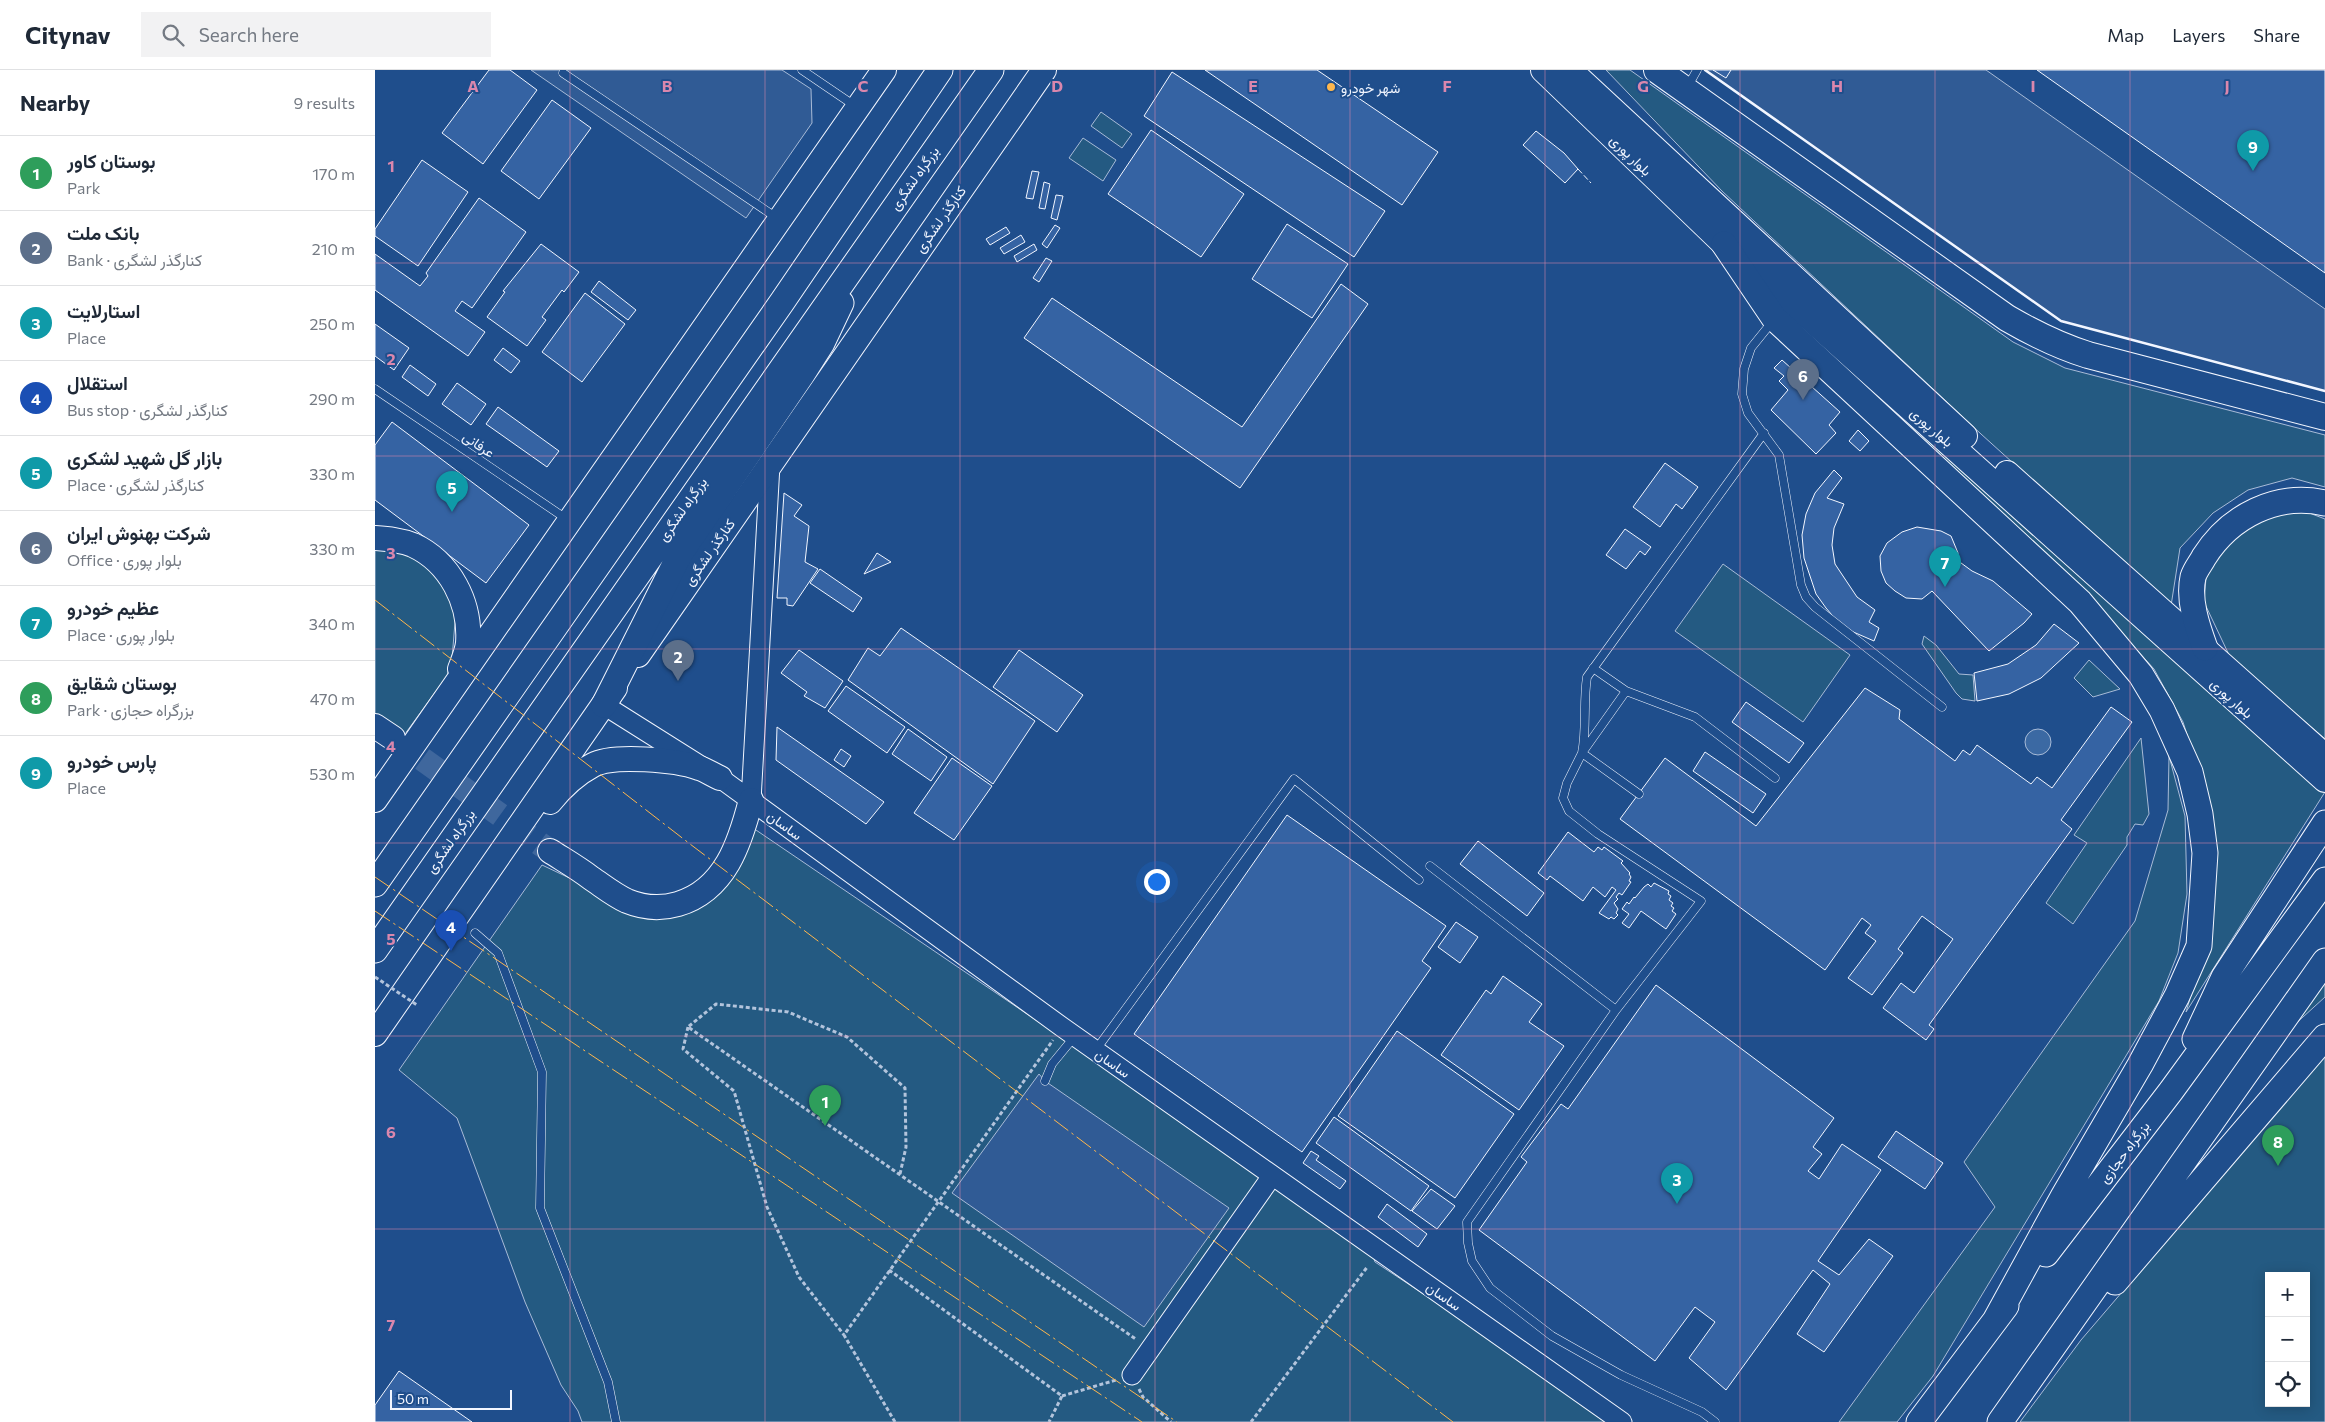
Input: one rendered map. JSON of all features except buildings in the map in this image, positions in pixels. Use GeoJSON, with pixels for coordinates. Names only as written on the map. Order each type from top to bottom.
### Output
{"type":"FeatureCollection","features":[{"type":"Feature","properties":{"kind":"highway"},"geometry":{"type":"LineString","coordinates":[[375,884],[783,302],[940,70]]}},
{"type":"Feature","properties":{"kind":"highway","name":"بزرگراه لشگری"},"geometry":{"type":"LineString","coordinates":[[375,950],[876,231],[991,70]]}},
{"type":"Feature","properties":{"kind":"highway"},"geometry":{"type":"LineString","coordinates":[[1657,70],[1691,80],[2007,318],[2035,334],[2059,346],[2088,355],[2325,417]]}},
{"type":"Feature","properties":{"kind":"highway"},"geometry":{"type":"LineString","coordinates":[[603,705],[680,554],[822,343],[876,231]]}},
{"type":"Feature","properties":{"kind":"highway"},"geometry":{"type":"LineString","coordinates":[[1724,244],[1774,318],[2080,602],[2141,675],[2162,710],[2190,772],[2200,814],[2205,853],[2199,946],[2177,996],[2145,1056],[2064,1195],[1996,1319]]}},
{"type":"Feature","properties":{"kind":"highway"},"geometry":{"type":"LineString","coordinates":[[2205,648],[2196,624],[2193,605],[2193,575],[2221,535],[2243,517],[2278,502],[2296,500],[2325,503]]}},
{"type":"Feature","properties":{"kind":"highway"},"geometry":{"type":"LineString","coordinates":[[2171,1091],[2224,977],[2325,824]]}},
{"type":"Feature","properties":{"kind":"highway","name":"بزرگراه حجازی"},"geometry":{"type":"LineString","coordinates":[[1919,1422],[2171,1091],[2325,880]]}},
{"type":"Feature","properties":{"kind":"highway"},"geometry":{"type":"LineString","coordinates":[[2001,1422],[2325,961]]}},
{"type":"Feature","properties":{"kind":"highway"},"geometry":{"type":"LineString","coordinates":[[2042,1364],[2129,1267],[2325,1036]]}},
{"type":"Feature","properties":{"kind":"main road"},"geometry":{"type":"LineString","coordinates":[[375,800],[884,70]]}},
{"type":"Feature","properties":{"kind":"main road","name":"کنارگذر لشگری"},"geometry":{"type":"LineString","coordinates":[[375,1034],[1044,70]]}},
{"type":"Feature","properties":{"kind":"main road","name":"بلوار پوری"},"geometry":{"type":"LineString","coordinates":[[1543,70],[1724,244],[1790,300],[2325,780]]}},
{"type":"Feature","properties":{"kind":"main road","name":"بلوار پوری"},"geometry":{"type":"LineString","coordinates":[[1570,70],[1974,444],[2325,756]]}},
{"type":"Feature","properties":{"kind":"main road"},"geometry":{"type":"LineString","coordinates":[[375,538],[413,545],[433,558],[454,582],[462,597],[466,613],[468,644],[457,682]]}},
{"type":"Feature","properties":{"kind":"main road"},"geometry":{"type":"LineString","coordinates":[[514,834],[526,830],[564,785],[595,764],[619,760],[671,761],[700,768],[720,778]]}},
{"type":"Feature","properties":{"kind":"main road"},"geometry":{"type":"LineString","coordinates":[[550,851],[625,900],[654,908],[670,906],[689,901],[700,894],[722,873],[734,854],[751,800]]}},
{"type":"Feature","properties":{"kind":"street"},"geometry":{"type":"LineString","coordinates":[[751,800],[770,465]]}},
{"type":"Feature","properties":{"kind":"street","name":"ساسان"},"geometry":{"type":"LineString","coordinates":[[603,705],[720,778],[1095,1051],[1622,1422]]}},
{"type":"Feature","properties":{"kind":"street"},"geometry":{"type":"LineString","coordinates":[[1132,1375],[1272,1176]]}},
{"type":"Feature","properties":{"kind":"lane"},"geometry":{"type":"LineString","coordinates":[[802,70],[857,108]]}},
{"type":"Feature","properties":{"kind":"lane"},"geometry":{"type":"LineString","coordinates":[[563,73],[779,219]]}},
{"type":"Feature","properties":{"kind":"lane"},"geometry":{"type":"LineString","coordinates":[[1774,318],[1751,348],[1744,369],[1742,394],[1749,414],[1779,455],[1801,585],[1806,597],[1815,608],[1943,707]]}},
{"type":"Feature","properties":{"kind":"lane","name":"عرفانی"},"geometry":{"type":"LineString","coordinates":[[375,389],[569,520]]}},
{"type":"Feature","properties":{"kind":"lane"},"geometry":{"type":"LineString","coordinates":[[1582,752],[1585,739],[1583,699],[1587,677],[1764,433]]}},
{"type":"Feature","properties":{"kind":"lane"},"geometry":{"type":"LineString","coordinates":[[1593,668],[1627,691],[1695,717],[1775,778]]}},
{"type":"Feature","properties":{"kind":"lane"},"geometry":{"type":"LineString","coordinates":[[1627,691],[1582,752],[1567,783],[1563,798],[1569,811],[1598,834],[1701,901],[1616,1010],[1467,1222],[1467,1243],[1471,1261],[1490,1288],[1552,1336],[1621,1375],[1702,1412],[1715,1422]]}},
{"type":"Feature","properties":{"kind":"lane"},"geometry":{"type":"LineString","coordinates":[[1582,752],[1639,794]]}},
{"type":"Feature","properties":{"kind":"lane"},"geometry":{"type":"LineString","coordinates":[[1095,1051],[1294,779],[1419,880]]}},
{"type":"Feature","properties":{"kind":"lane"},"geometry":{"type":"LineString","coordinates":[[1431,866],[1616,1010]]}},
{"type":"Feature","properties":{"kind":"lane"},"geometry":{"type":"LineString","coordinates":[[475,933],[498,953],[542,1072],[540,1208],[608,1382],[616,1422]]}},
{"type":"Feature","properties":{"kind":"lane"},"geometry":{"type":"LineString","coordinates":[[1045,1081],[1069,1032]]}},
{"type":"Feature","properties":{"kind":"path"},"geometry":{"type":"LineString","coordinates":[[375,977],[417,1006]]}},
{"type":"Feature","properties":{"kind":"path"},"geometry":{"type":"LineString","coordinates":[[895,1422],[844,1335],[799,1277],[767,1207],[734,1091],[683,1049],[688,1027],[716,1004],[788,1012],[847,1036],[905,1088],[907,1147],[900,1174]]}},
{"type":"Feature","properties":{"kind":"path"},"geometry":{"type":"LineString","coordinates":[[688,1027],[939,1200],[1150,1349]]}},
{"type":"Feature","properties":{"kind":"path"},"geometry":{"type":"LineString","coordinates":[[844,1335],[939,1200],[1069,1032]]}},
{"type":"Feature","properties":{"kind":"path"},"geometry":{"type":"LineString","coordinates":[[1251,1422],[1369,1266]]}},
{"type":"Feature","properties":{"kind":"path"},"geometry":{"type":"LineString","coordinates":[[889,1270],[1062,1396]]}},
{"type":"Feature","properties":{"kind":"path"},"geometry":{"type":"LineString","coordinates":[[1049,1422],[1062,1396],[1132,1375],[1143,1397],[1171,1422]]}},
{"type":"Feature","properties":{"kind":"shaded area"},"geometry":{"type":"Polygon","coordinates":[[[531,70],[782,70],[811,89],[812,123],[746,218],[531,70]]]}},
{"type":"Feature","properties":{"kind":"shaded area"},"geometry":{"type":"Polygon","coordinates":[[[1606,70],[1630,70],[2013,342],[2065,368],[2325,435],[2325,487],[2292,478],[2248,490],[2213,513],[2180,548],[2171,606],[1981,434],[1722,191],[1606,70]]]}},
{"type":"Feature","properties":{"kind":"shaded area"},"geometry":{"type":"Polygon","coordinates":[[[1705,70],[1986,70],[2325,309],[2325,391],[2061,321],[1705,70]]]}},
{"type":"Feature","properties":{"kind":"shaded area"},"geometry":{"type":"Polygon","coordinates":[[[1101,112],[1132,134],[1122,148],[1091,126],[1101,112]]]}},
{"type":"Feature","properties":{"kind":"shaded area"},"geometry":{"type":"Polygon","coordinates":[[[1083,138],[1116,160],[1103,181],[1069,158],[1083,138]]]}},
{"type":"Feature","properties":{"kind":"shaded area"},"geometry":{"type":"Polygon","coordinates":[[[1814,331],[2325,785],[2325,792],[2186,1012],[2208,938],[2203,784],[2183,722],[2154,669],[2090,598],[1822,350],[1814,331]]]}},
{"type":"Feature","properties":{"kind":"shaded area"},"geometry":{"type":"Polygon","coordinates":[[[2304,511],[2325,519],[2325,739],[2230,657],[2204,602],[2206,578],[2222,548],[2246,524],[2274,513],[2304,511]]]}},
{"type":"Feature","properties":{"kind":"shaded area"},"geometry":{"type":"Polygon","coordinates":[[[375,543],[434,565],[454,605],[455,622],[452,659],[447,676],[402,738],[375,721],[375,543]]]}},
{"type":"Feature","properties":{"kind":"shaded area"},"geometry":{"type":"Polygon","coordinates":[[[1723,564],[1850,655],[1803,722],[1675,631],[1723,564]]]}},
{"type":"Feature","properties":{"kind":"shaded area"},"geometry":{"type":"Polygon","coordinates":[[[1924,636],[1936,645],[1959,674],[1973,675],[1975,701],[1962,699],[1956,693],[1922,644],[1924,636]]]}},
{"type":"Feature","properties":{"kind":"shaded area"},"geometry":{"type":"Polygon","coordinates":[[[2089,660],[2120,689],[2093,697],[2074,678],[2089,660]]]}},
{"type":"Feature","properties":{"kind":"shaded area"},"geometry":{"type":"Polygon","coordinates":[[[2038,729],[2047,733],[2051,742],[2047,751],[2038,755],[2029,751],[2025,742],[2029,733],[2038,729]]]}},
{"type":"Feature","properties":{"kind":"shaded area"},"geometry":{"type":"Polygon","coordinates":[[[2141,738],[2149,814],[2143,825],[2135,824],[2127,837],[2127,845],[2073,924],[2046,903],[2087,843],[2074,835],[2141,738]]]}},
{"type":"Feature","properties":{"kind":"shaded area"},"geometry":{"type":"Polygon","coordinates":[[[2169,756],[2185,816],[2187,894],[2178,953],[2159,1001],[1933,1376],[1897,1422],[1839,1422],[1995,1207],[1964,1162],[2135,921],[2168,810],[2169,756]]]}},
{"type":"Feature","properties":{"kind":"shaded area"},"geometry":{"type":"Polygon","coordinates":[[[753,828],[1055,1033],[1373,1256],[1375,1262],[1466,1322],[1605,1422],[582,1422],[578,1411],[561,1385],[525,1302],[457,1118],[399,1070],[542,865],[616,900],[678,911],[753,828]]]}},
{"type":"Feature","properties":{"kind":"shaded area"},"geometry":{"type":"Polygon","coordinates":[[[2325,980],[2325,997],[2292,1027],[2325,980]]]}},
{"type":"Feature","properties":{"kind":"shaded area"},"geometry":{"type":"Polygon","coordinates":[[[2325,1055],[2325,1422],[2020,1422],[2081,1340],[2325,1055]]]}},
{"type":"Feature","properties":{"kind":"shaded area"},"geometry":{"type":"Polygon","coordinates":[[[1039,1074],[1045,1081],[1229,1208],[1144,1327],[952,1193],[1039,1074]]]}},
{"type":"Feature","properties":{"kind":"tunnel"},"geometry":{"type":"LineString","coordinates":[[393,738],[550,851]]}},
{"type":"Feature","properties":{"kind":"fence"},"geometry":{"type":"LineString","coordinates":[[1578,169],[1591,183]]}},
{"type":"Feature","properties":{"kind":"wall"},"geometry":{"type":"LineString","coordinates":[[1705,70],[2061,321],[2325,391]]}},
{"type":"Feature","properties":{"kind":"power"},"geometry":{"type":"LineString","coordinates":[[375,600],[690,844],[1453,1422]]}},
{"type":"Feature","properties":{"kind":"power"},"geometry":{"type":"LineString","coordinates":[[375,877],[1177,1422]]}},
{"type":"Feature","properties":{"kind":"power"},"geometry":{"type":"LineString","coordinates":[[375,911],[1142,1422]]}},
{"type":"Feature","properties":{"kind":"place","name":"شهر خودرو"},"geometry":{"type":"Point","coordinates":[1331,87]}},
{"type":"Feature","properties":{"kind":"place","name":"پارس خودرو"},"geometry":{"type":"Point","coordinates":[2253,171]}},
{"type":"Feature","properties":{"kind":"place","name":"شرکت بهنوش ایران"},"geometry":{"type":"Point","coordinates":[1803,400]}},
{"type":"Feature","properties":{"kind":"place","name":"بازار گل شهید لشکری"},"geometry":{"type":"Point","coordinates":[452,512]}},
{"type":"Feature","properties":{"kind":"place","name":"عظیم خودرو"},"geometry":{"type":"Point","coordinates":[1945,587]}},
{"type":"Feature","properties":{"kind":"place","name":"بانک ملت"},"geometry":{"type":"Point","coordinates":[678,681]}},
{"type":"Feature","properties":{"kind":"place","name":"استقلال"},"geometry":{"type":"Point","coordinates":[451,951]}},
{"type":"Feature","properties":{"kind":"place","name":"بوستان کاور"},"geometry":{"type":"Point","coordinates":[825,1126]}},
{"type":"Feature","properties":{"kind":"place","name":"بوستان شقایق"},"geometry":{"type":"Point","coordinates":[2278,1166]}},
{"type":"Feature","properties":{"kind":"place","name":"استارلایت"},"geometry":{"type":"Point","coordinates":[1677,1204]}}]}
